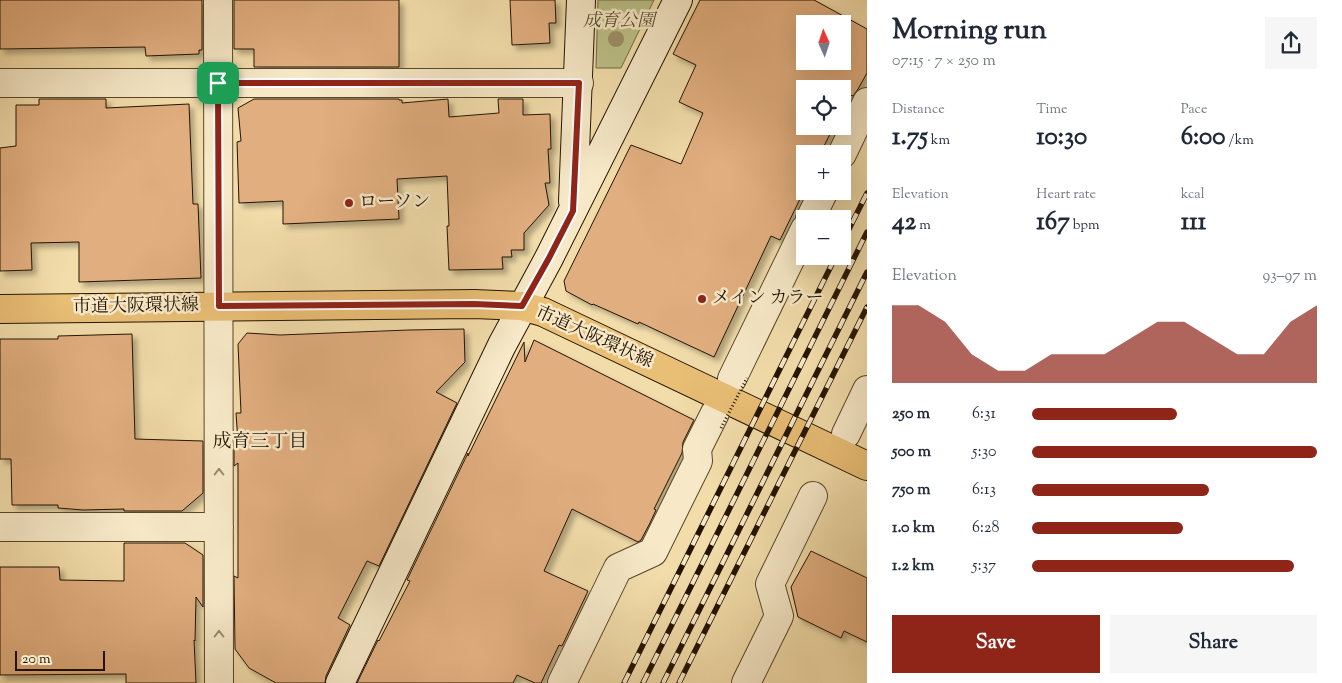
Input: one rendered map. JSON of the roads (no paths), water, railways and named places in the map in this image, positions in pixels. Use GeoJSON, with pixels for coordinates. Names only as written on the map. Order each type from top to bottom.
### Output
{"type":"FeatureCollection","features":[{"type":"Feature","properties":{"kind":"main road","name":"市道大阪環状線"},"geometry":{"type":"LineString","coordinates":[[0,309],[474,304],[522,306],[543,312],[867,466]]}},
{"type":"Feature","properties":{"kind":"street"},"geometry":{"type":"LineString","coordinates":[[218,0],[219,683]]}},
{"type":"Feature","properties":{"kind":"street"},"geometry":{"type":"LineString","coordinates":[[573,211],[581,0]]}},
{"type":"Feature","properties":{"kind":"street"},"geometry":{"type":"LineString","coordinates":[[340,683],[522,306],[573,211],[678,0]]}},
{"type":"Feature","properties":{"kind":"street"},"geometry":{"type":"LineString","coordinates":[[0,83],[579,83]]}},
{"type":"Feature","properties":{"kind":"street"},"geometry":{"type":"LineString","coordinates":[[846,145],[867,102]]}},
{"type":"Feature","properties":{"kind":"street"},"geometry":{"type":"LineString","coordinates":[[739,378],[796,249]]}},
{"type":"Feature","properties":{"kind":"street"},"geometry":{"type":"LineString","coordinates":[[846,434],[867,390]]}},
{"type":"Feature","properties":{"kind":"street"},"geometry":{"type":"LineString","coordinates":[[562,683],[618,568],[653,552],[698,462],[697,449],[718,420]]}},
{"type":"Feature","properties":{"kind":"street"},"geometry":{"type":"LineString","coordinates":[[746,683],[779,616],[770,584],[813,496]]}},
{"type":"Feature","properties":{"kind":"street"},"geometry":{"type":"LineString","coordinates":[[0,527],[219,527]]}},
{"type":"Feature","properties":{"kind":"railway"},"geometry":{"type":"LineString","coordinates":[[851,225],[867,193]]}},
{"type":"Feature","properties":{"kind":"railway"},"geometry":{"type":"LineString","coordinates":[[643,683],[867,232]]}},
{"type":"Feature","properties":{"kind":"railway"},"geometry":{"type":"LineString","coordinates":[[624,683],[832,265]]}},
{"type":"Feature","properties":{"kind":"railway"},"geometry":{"type":"LineString","coordinates":[[663,683],[867,272]]}},
{"type":"Feature","properties":{"kind":"railway"},"geometry":{"type":"LineString","coordinates":[[679,683],[867,307]]}},
{"type":"Feature","properties":{"kind":"place","name":"ローソン"},"geometry":{"type":"Point","coordinates":[349,203]}},
{"type":"Feature","properties":{"kind":"place","name":"メイン カラー"},"geometry":{"type":"Point","coordinates":[702,299]}},
{"type":"Feature","properties":{"kind":"district","name":"成育三丁目"},"geometry":{"type":"Point","coordinates":[260,442]}},
{"type":"Feature","properties":{"kind":"park label","name":"成育公園"},"geometry":{"type":"Point","coordinates":[619,22]}}]}
